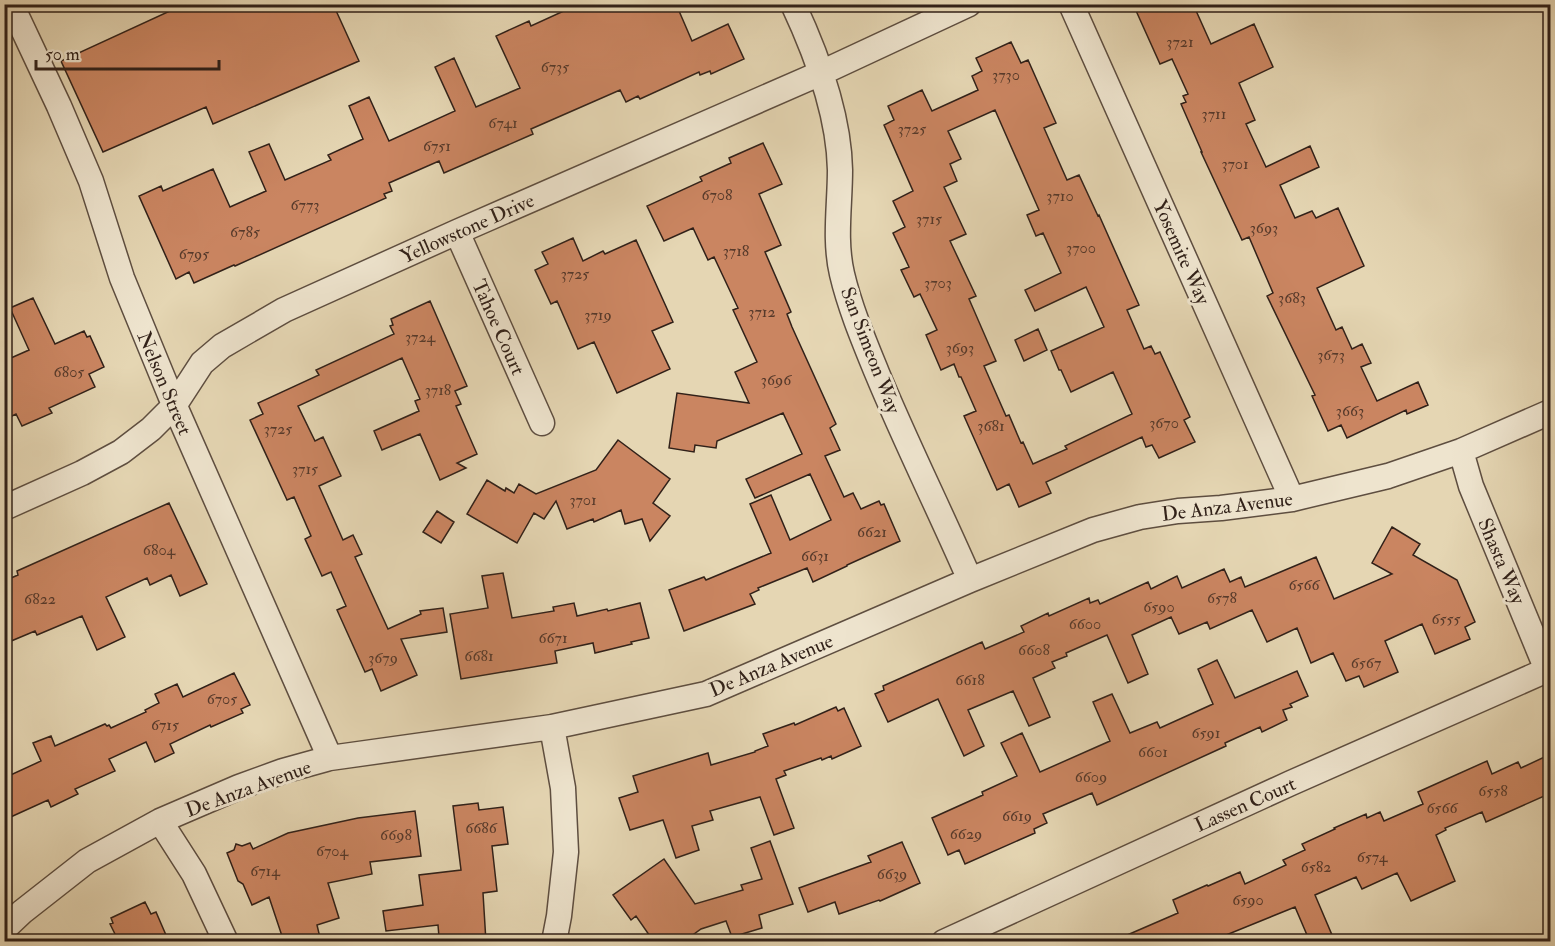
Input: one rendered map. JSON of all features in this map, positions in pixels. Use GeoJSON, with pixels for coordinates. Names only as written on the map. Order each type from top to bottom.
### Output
{"type":"FeatureCollection","features":[{"type":"Feature","properties":{"kind":"street","name":"Nelson Street"},"geometry":{"type":"LineString","coordinates":[[11,4],[91,181],[122,278],[174,406],[330,759]]}},
{"type":"Feature","properties":{"kind":"street","name":"San Simeon Way"},"geometry":{"type":"LineString","coordinates":[[793,4],[821,73],[834,125],[840,168],[837,229],[842,273],[850,301],[890,404],[970,580]]}},
{"type":"Feature","properties":{"kind":"street","name":"Yellowstone Drive"},"geometry":{"type":"LineString","coordinates":[[4,508],[82,473],[121,452],[151,429],[174,406],[202,363],[222,346],[284,310],[821,73],[969,4]]}},
{"type":"Feature","properties":{"kind":"street","name":"Yosemite Way"},"geometry":{"type":"LineString","coordinates":[[1071,4],[1292,499]]}},
{"type":"Feature","properties":{"kind":"street","name":"Tahoe Court"},"geometry":{"type":"LineString","coordinates":[[457,232],[542,423]]}},
{"type":"Feature","properties":{"kind":"street","name":"De Anza Avenue"},"geometry":{"type":"LineString","coordinates":[[4,928],[87,861],[160,821],[283,771],[330,759],[552,727],[706,694],[970,580],[1093,530],[1178,511],[1292,499],[1388,476],[1461,451],[1551,412]]}},
{"type":"Feature","properties":{"kind":"street","name":"Shasta Way"},"geometry":{"type":"LineString","coordinates":[[1461,451],[1471,486],[1549,671]]}},
{"type":"Feature","properties":{"kind":"street","name":"Lassen Court"},"geometry":{"type":"LineString","coordinates":[[944,942],[1280,788],[1549,671]]}},
{"type":"Feature","properties":{"kind":"street"},"geometry":{"type":"LineString","coordinates":[[552,727],[563,788],[566,852],[554,942]]}},
{"type":"Feature","properties":{"kind":"street"},"geometry":{"type":"LineString","coordinates":[[160,821],[194,874],[226,942]]}},
{"type":"Feature","properties":{"kind":"building"},"geometry":{"type":"Polygon","coordinates":[[[185,4],[333,4],[359,61],[213,124],[206,107],[103,152],[61,61],[185,4]]]}},
{"type":"Feature","properties":{"kind":"building"},"geometry":{"type":"Polygon","coordinates":[[[579,4],[676,4],[692,41],[728,24],[744,59],[711,74],[710,71],[700,75],[699,72],[640,99],[638,96],[626,102],[620,90],[531,129],[533,134],[444,173],[439,161],[389,183],[392,191],[384,194],[386,198],[235,266],[194,283],[189,272],[176,279],[139,196],[161,186],[163,191],[213,169],[230,207],[266,191],[249,152],[269,144],[285,180],[331,160],[328,155],[363,139],[349,106],[369,97],[389,141],[455,111],[435,67],[454,58],[476,107],[520,88],[496,36],[529,21],[531,26],[579,4]]]}},
{"type":"Feature","properties":{"kind":"building"},"geometry":{"type":"Polygon","coordinates":[[[1133,4],[1193,4],[1211,44],[1254,24],[1273,67],[1239,83],[1255,120],[1246,124],[1266,167],[1310,146],[1319,167],[1280,185],[1295,218],[1312,211],[1316,218],[1338,208],[1364,266],[1317,288],[1336,330],[1342,327],[1352,349],[1362,344],[1371,363],[1361,367],[1377,401],[1418,382],[1428,405],[1407,414],[1406,410],[1347,438],[1341,425],[1328,431],[1312,396],[1315,395],[1267,296],[1273,293],[1249,237],[1242,240],[1181,104],[1186,102],[1183,96],[1188,94],[1172,59],[1160,64],[1133,4]]]}},
{"type":"Feature","properties":{"kind":"building"},"geometry":{"type":"Polygon","coordinates":[[[1011,42],[1021,63],[1028,60],[1056,123],[1044,128],[1067,180],[1079,175],[1099,215],[1139,305],[1127,310],[1144,349],[1151,346],[1155,354],[1160,352],[1190,417],[1184,420],[1195,442],[1159,458],[1152,445],[1146,447],[1142,437],[1046,482],[1051,493],[1019,507],[1009,484],[997,490],[964,416],[976,411],[954,364],[941,370],[926,335],[937,330],[920,294],[914,297],[901,270],[909,267],[893,233],[905,227],[893,201],[913,191],[884,125],[894,120],[888,106],[922,90],[932,111],[978,90],[972,76],[982,71],[976,58],[1011,42]],[[995,110],[948,131],[961,159],[950,164],[957,181],[944,187],[966,234],[950,241],[976,296],[969,299],[996,361],[984,366],[1006,416],[1009,415],[1033,464],[1067,449],[1065,446],[1132,414],[1113,372],[1071,392],[1059,370],[1051,351],[1104,327],[1086,287],[1035,311],[1025,290],[1061,273],[1043,233],[1036,236],[1027,215],[1039,210],[995,110]]]}},
{"type":"Feature","properties":{"kind":"building"},"geometry":{"type":"Polygon","coordinates":[[[763,143],[782,184],[759,194],[781,245],[765,252],[791,312],[787,314],[792,327],[836,424],[830,428],[840,450],[825,456],[844,497],[853,493],[861,509],[879,501],[881,505],[884,504],[900,541],[813,582],[807,568],[758,588],[759,590],[750,594],[755,604],[684,631],[669,590],[704,577],[706,580],[771,553],[750,504],[771,495],[790,540],[831,520],[810,474],[755,498],[746,479],[802,454],[783,413],[717,441],[716,448],[695,445],[694,452],[669,448],[677,393],[749,403],[735,372],[757,362],[733,310],[738,308],[714,257],[708,260],[693,228],[664,241],[647,206],[702,181],[700,177],[731,163],[729,158],[763,143]]]}},
{"type":"Feature","properties":{"kind":"building"},"geometry":{"type":"Polygon","coordinates":[[[573,238],[583,261],[603,251],[605,254],[636,240],[673,322],[652,331],[670,369],[617,393],[594,342],[578,349],[557,301],[551,304],[535,270],[548,264],[542,252],[573,238]]]}},
{"type":"Feature","properties":{"kind":"building"},"geometry":{"type":"Polygon","coordinates":[[[33,298],[55,344],[84,331],[87,337],[90,336],[104,367],[89,374],[95,387],[49,408],[52,413],[22,426],[16,414],[4,420],[4,361],[29,350],[10,308],[33,298]]]}},
{"type":"Feature","properties":{"kind":"building"},"geometry":{"type":"Polygon","coordinates":[[[430,301],[467,386],[455,391],[461,404],[456,406],[477,454],[457,463],[466,468],[440,480],[420,434],[382,450],[374,431],[419,411],[415,401],[420,399],[402,358],[298,406],[315,441],[323,437],[341,476],[319,486],[343,540],[353,535],[362,554],[355,557],[388,629],[421,614],[420,611],[443,608],[447,632],[401,639],[417,675],[381,691],[372,669],[365,672],[337,610],[346,606],[331,572],[322,576],[305,539],[311,536],[294,497],[287,500],[250,420],[263,414],[258,403],[319,375],[316,370],[394,334],[390,326],[393,325],[391,319],[430,301]]]}},
{"type":"Feature","properties":{"kind":"building"},"geometry":{"type":"Polygon","coordinates":[[[1038,329],[1047,350],[1024,361],[1015,340],[1038,329]]]}},
{"type":"Feature","properties":{"kind":"building"},"geometry":{"type":"Polygon","coordinates":[[[618,440],[670,479],[653,503],[670,516],[650,541],[642,519],[625,524],[621,510],[594,522],[593,519],[567,529],[556,501],[544,519],[534,513],[517,543],[467,514],[487,480],[505,491],[506,488],[514,493],[519,484],[536,494],[596,470],[618,440]]]}},
{"type":"Feature","properties":{"kind":"building"},"geometry":{"type":"Polygon","coordinates":[[[169,503],[207,584],[180,596],[171,575],[150,585],[147,578],[106,597],[125,637],[97,650],[82,616],[37,635],[35,631],[4,644],[4,581],[18,575],[17,571],[169,503]]]}},
{"type":"Feature","properties":{"kind":"building"},"geometry":{"type":"Polygon","coordinates":[[[437,511],[454,522],[441,543],[423,532],[437,511]]]}},
{"type":"Feature","properties":{"kind":"building"},"geometry":{"type":"Polygon","coordinates":[[[1392,527],[1420,544],[1413,555],[1457,580],[1475,622],[1465,627],[1470,639],[1435,654],[1422,624],[1385,641],[1398,672],[1364,687],[1359,676],[1346,681],[1333,653],[1311,663],[1297,628],[1267,642],[1252,610],[1210,629],[1207,622],[1179,634],[1171,617],[1132,635],[1148,674],[1128,683],[1107,635],[1066,653],[1067,656],[1052,662],[1055,668],[1033,678],[1050,717],[1029,726],[1013,691],[968,710],[984,746],[964,756],[938,699],[888,722],[875,694],[884,690],[883,686],[982,642],[985,649],[1024,632],[1021,626],[1048,613],[1049,616],[1089,598],[1090,603],[1098,600],[1100,604],[1148,582],[1151,589],[1177,576],[1182,588],[1224,569],[1230,582],[1241,577],[1245,587],[1316,557],[1334,599],[1392,574],[1372,563],[1392,527]]]}},
{"type":"Feature","properties":{"kind":"building"},"geometry":{"type":"Polygon","coordinates":[[[503,573],[512,618],[554,611],[553,607],[574,603],[577,616],[640,603],[649,638],[595,653],[593,643],[555,651],[557,663],[461,679],[450,614],[488,608],[482,576],[503,573]]]}},
{"type":"Feature","properties":{"kind":"building"},"geometry":{"type":"Polygon","coordinates":[[[1217,660],[1235,698],[1297,671],[1308,696],[1290,704],[1292,707],[1283,710],[1287,720],[1262,732],[1260,727],[1225,743],[1226,746],[1097,805],[1092,793],[1043,814],[1047,823],[1034,829],[1035,833],[965,864],[959,850],[948,855],[932,818],[983,795],[982,792],[1017,776],[1001,743],[1022,733],[1040,772],[1110,741],[1093,702],[1112,694],[1130,733],[1157,722],[1160,728],[1213,704],[1198,669],[1217,660]]]}},
{"type":"Feature","properties":{"kind":"building"},"geometry":{"type":"Polygon","coordinates":[[[234,673],[250,705],[241,709],[243,713],[211,727],[210,725],[170,744],[174,753],[155,762],[146,742],[109,759],[115,771],[75,789],[78,794],[51,807],[48,800],[4,820],[4,778],[41,761],[33,743],[51,736],[55,746],[105,724],[111,728],[146,712],[145,710],[159,703],[155,694],[177,684],[183,697],[234,673]]]}},
{"type":"Feature","properties":{"kind":"building"},"geometry":{"type":"Polygon","coordinates":[[[836,707],[838,711],[844,708],[861,746],[832,759],[831,756],[822,760],[821,758],[784,771],[786,775],[776,779],[794,828],[774,835],[760,797],[710,811],[713,820],[692,826],[699,850],[676,858],[663,820],[630,830],[619,798],[638,792],[633,776],[708,753],[711,765],[755,752],[768,746],[763,734],[794,723],[795,725],[836,707]]]}},
{"type":"Feature","properties":{"kind":"building"},"geometry":{"type":"Polygon","coordinates":[[[1551,754],[1551,793],[1486,822],[1482,812],[1445,828],[1446,830],[1436,835],[1455,881],[1411,901],[1397,873],[1362,889],[1356,877],[1315,895],[1332,935],[1317,942],[1310,942],[1295,907],[1209,942],[1111,942],[1178,913],[1173,900],[1207,885],[1240,872],[1245,884],[1286,865],[1283,860],[1305,850],[1302,844],[1334,828],[1366,814],[1367,818],[1380,812],[1384,821],[1423,804],[1418,792],[1487,761],[1492,774],[1518,762],[1521,768],[1551,754]]]}},
{"type":"Feature","properties":{"kind":"building"},"geometry":{"type":"Polygon","coordinates":[[[478,803],[479,810],[503,807],[508,844],[492,846],[497,891],[483,893],[486,942],[444,942],[444,937],[439,937],[438,925],[386,931],[383,911],[423,905],[419,875],[461,870],[453,806],[478,803]]]}},
{"type":"Feature","properties":{"kind":"building"},"geometry":{"type":"Polygon","coordinates":[[[415,811],[421,856],[370,862],[372,874],[328,883],[339,918],[317,925],[321,942],[284,942],[269,897],[252,905],[243,884],[238,881],[227,853],[234,850],[236,844],[242,846],[250,843],[253,849],[288,833],[358,818],[415,811]]]}},
{"type":"Feature","properties":{"kind":"building"},"geometry":{"type":"Polygon","coordinates":[[[770,841],[793,904],[759,915],[762,928],[732,937],[726,921],[701,929],[683,942],[654,942],[636,916],[631,920],[613,895],[664,859],[695,904],[743,890],[741,885],[762,879],[751,848],[770,841]]]}},
{"type":"Feature","properties":{"kind":"building"},"geometry":{"type":"Polygon","coordinates":[[[902,842],[920,883],[880,901],[839,914],[835,902],[808,912],[799,888],[871,862],[868,856],[902,842]]]}},
{"type":"Feature","properties":{"kind":"building"},"geometry":{"type":"Polygon","coordinates":[[[145,902],[151,914],[156,912],[169,942],[119,942],[110,924],[113,923],[111,918],[145,902]]]}}]}
